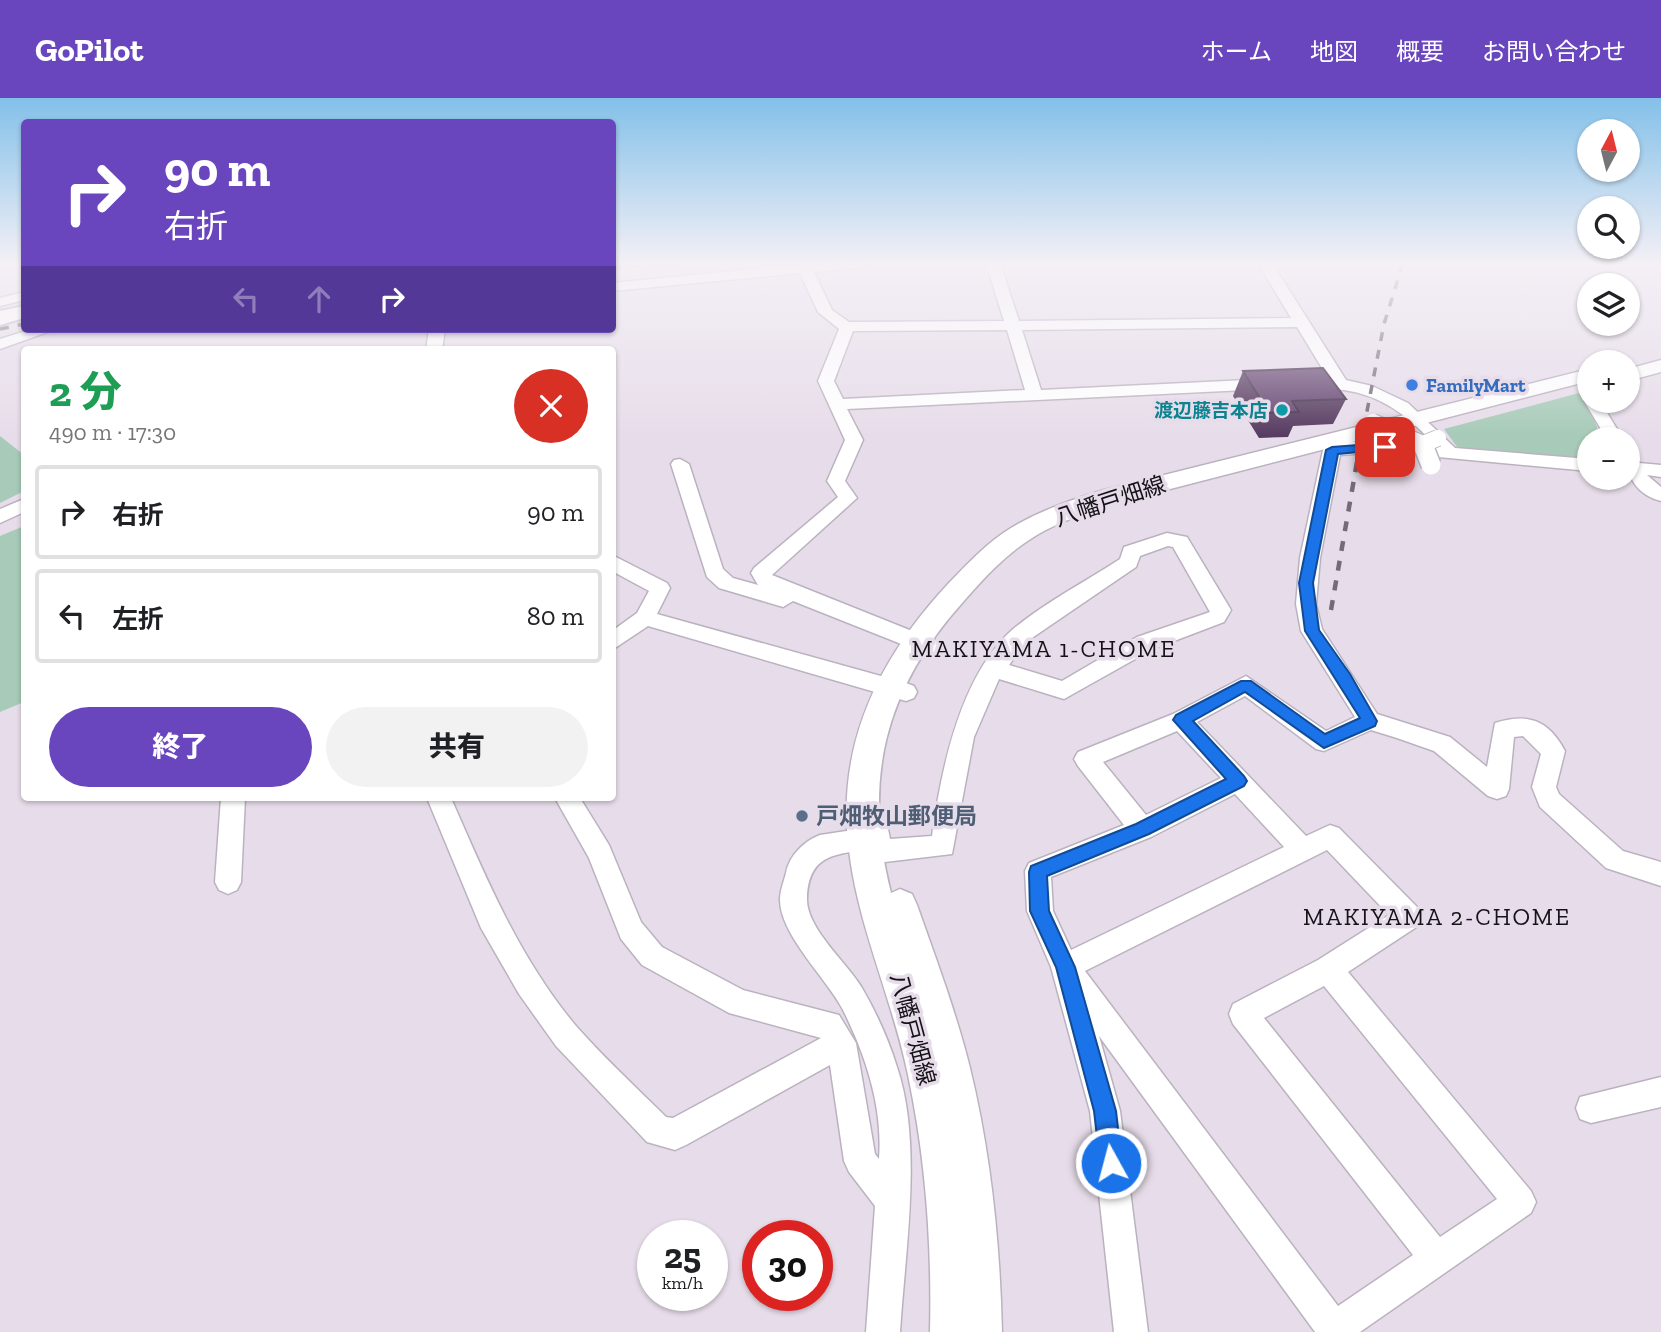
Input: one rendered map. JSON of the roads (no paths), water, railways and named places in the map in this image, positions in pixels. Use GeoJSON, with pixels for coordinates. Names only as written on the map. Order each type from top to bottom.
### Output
{"type":"FeatureCollection","features":[{"type":"Feature","properties":{"kind":"main road"},"geometry":{"type":"LineString","coordinates":[[1640,362],[1661,356]]}},
{"type":"Feature","properties":{"kind":"main road"},"geometry":{"type":"LineString","coordinates":[[1640,372],[1661,366]]}},
{"type":"Feature","properties":{"kind":"main road","name":"八幡戸畑線"},"geometry":{"type":"LineString","coordinates":[[953,1332],[954,1274],[939,1137],[920,1042],[869,872],[877,842],[881,789],[898,690],[949,600],[1009,541],[1058,515],[1130,492],[1432,436],[1577,391]]}},
{"type":"Feature","properties":{"kind":"main road","name":"八幡戸畑線"},"geometry":{"type":"LineString","coordinates":[[922,644],[1020,550],[1066,524],[1110,508],[1332,450],[1432,436]]}},
{"type":"Feature","properties":{"kind":"main road","name":"八幡戸畑線"},"geometry":{"type":"LineString","coordinates":[[877,842],[941,1034],[961,1132],[980,1272],[979,1332]]}},
{"type":"Feature","properties":{"kind":"street"},"geometry":{"type":"LineString","coordinates":[[834,321],[847,327],[1303,322],[1338,381]]}},
{"type":"Feature","properties":{"kind":"street"},"geometry":{"type":"LineString","coordinates":[[1011,321],[1035,395]]}},
{"type":"Feature","properties":{"kind":"street"},"geometry":{"type":"LineString","coordinates":[[847,327],[826,381],[855,440],[836,481],[848,498],[761,573],[766,582],[820,606],[922,644]]}},
{"type":"Feature","properties":{"kind":"street"},"geometry":{"type":"LineString","coordinates":[[0,342],[32,333]]}},
{"type":"Feature","properties":{"kind":"street"},"geometry":{"type":"LineString","coordinates":[[837,404],[1338,381],[1399,403],[1432,436],[1431,465]]}},
{"type":"Feature","properties":{"kind":"street"},"geometry":{"type":"LineString","coordinates":[[1373,422],[1432,436],[1577,463]]}},
{"type":"Feature","properties":{"kind":"street"},"geometry":{"type":"LineString","coordinates":[[1332,450],[1310,558],[1307,604],[1312,631],[1334,661],[1369,721],[1441,744],[1497,789],[1503,730],[1528,726],[1553,751],[1544,787],[1549,800],[1615,860],[1661,874]]}},
{"type":"Feature","properties":{"kind":"street"},"geometry":{"type":"LineString","coordinates":[[680,464],[714,572],[726,583],[764,595],[820,606]]}},
{"type":"Feature","properties":{"kind":"street"},"geometry":{"type":"LineString","coordinates":[[1640,468],[1661,471]]}},
{"type":"Feature","properties":{"kind":"street"},"geometry":{"type":"LineString","coordinates":[[1640,480],[1661,495]]}},
{"type":"Feature","properties":{"kind":"street"},"geometry":{"type":"LineString","coordinates":[[0,517],[21,506]]}},
{"type":"Feature","properties":{"kind":"street"},"geometry":{"type":"LineString","coordinates":[[883,1332],[896,1136],[883,1068],[852,998],[806,936],[793,901],[800,866],[820,846],[877,842],[943,846],[951,783],[962,737],[994,669],[1018,636],[1129,562],[1130,552],[1167,539],[1180,542],[1221,610],[1217,617],[1145,643],[1064,690],[994,669]]}},
{"type":"Feature","properties":{"kind":"street"},"geometry":{"type":"LineString","coordinates":[[616,564],[660,588],[645,618],[616,639]]}},
{"type":"Feature","properties":{"kind":"street"},"geometry":{"type":"LineString","coordinates":[[645,618],[898,690]]}},
{"type":"Feature","properties":{"kind":"street"},"geometry":{"type":"LineString","coordinates":[[1142,829],[1086,759],[1181,720],[1246,685],[1324,742],[1369,721]]}},
{"type":"Feature","properties":{"kind":"street"},"geometry":{"type":"LineString","coordinates":[[1181,720],[1304,851]]}},
{"type":"Feature","properties":{"kind":"street"},"geometry":{"type":"LineString","coordinates":[[1130,1332],[1105,1111],[1065,967],[1040,911],[1038,872],[1142,829],[1238,781]]}},
{"type":"Feature","properties":{"kind":"street"},"geometry":{"type":"LineString","coordinates":[[228,882],[233,801]]}},
{"type":"Feature","properties":{"kind":"street"},"geometry":{"type":"LineString","coordinates":[[440,801],[490,919],[529,984],[566,1036],[658,1131],[675,1134],[841,1043]]}},
{"type":"Feature","properties":{"kind":"street"},"geometry":{"type":"LineString","coordinates":[[569,801],[600,853],[631,930],[652,956],[739,1003],[829,1025],[841,1043],[860,1160],[892,1202]]}},
{"type":"Feature","properties":{"kind":"street"},"geometry":{"type":"LineString","coordinates":[[1065,967],[1330,836],[1409,918],[1328,969],[1243,1014],[1438,1261]]}},
{"type":"Feature","properties":{"kind":"street"},"geometry":{"type":"LineString","coordinates":[[1065,967],[1334,1329],[1438,1261],[1520,1202],[1328,969]]}},
{"type":"Feature","properties":{"kind":"street"},"geometry":{"type":"LineString","coordinates":[[1591,1108],[1661,1092]]}},
{"type":"Feature","properties":{"kind":"railway"},"geometry":{"type":"LineString","coordinates":[[1360,447],[1385,321]]}},
{"type":"Feature","properties":{"kind":"railway"},"geometry":{"type":"LineString","coordinates":[[0,329],[21,325]]}},
{"type":"Feature","properties":{"kind":"railway"},"geometry":{"type":"LineString","coordinates":[[1331,610],[1360,445]]}},
{"type":"Feature","properties":{"kind":"place","name":"FamilyMart"},"geometry":{"type":"Point","coordinates":[1412,385]}},
{"type":"Feature","properties":{"kind":"place","name":"渡辺藤吉本店"},"geometry":{"type":"Point","coordinates":[1282,410]}},
{"type":"Feature","properties":{"kind":"place","name":"戸畑牧山郵便局"},"geometry":{"type":"Point","coordinates":[802,816]}},
{"type":"Feature","properties":{"kind":"district","name":"MAKIYAMA 1-CHOME"},"geometry":{"type":"Point","coordinates":[1044,649]}},
{"type":"Feature","properties":{"kind":"district","name":"MAKIYAMA 2-CHOME"},"geometry":{"type":"Point","coordinates":[1437,917]}}]}
